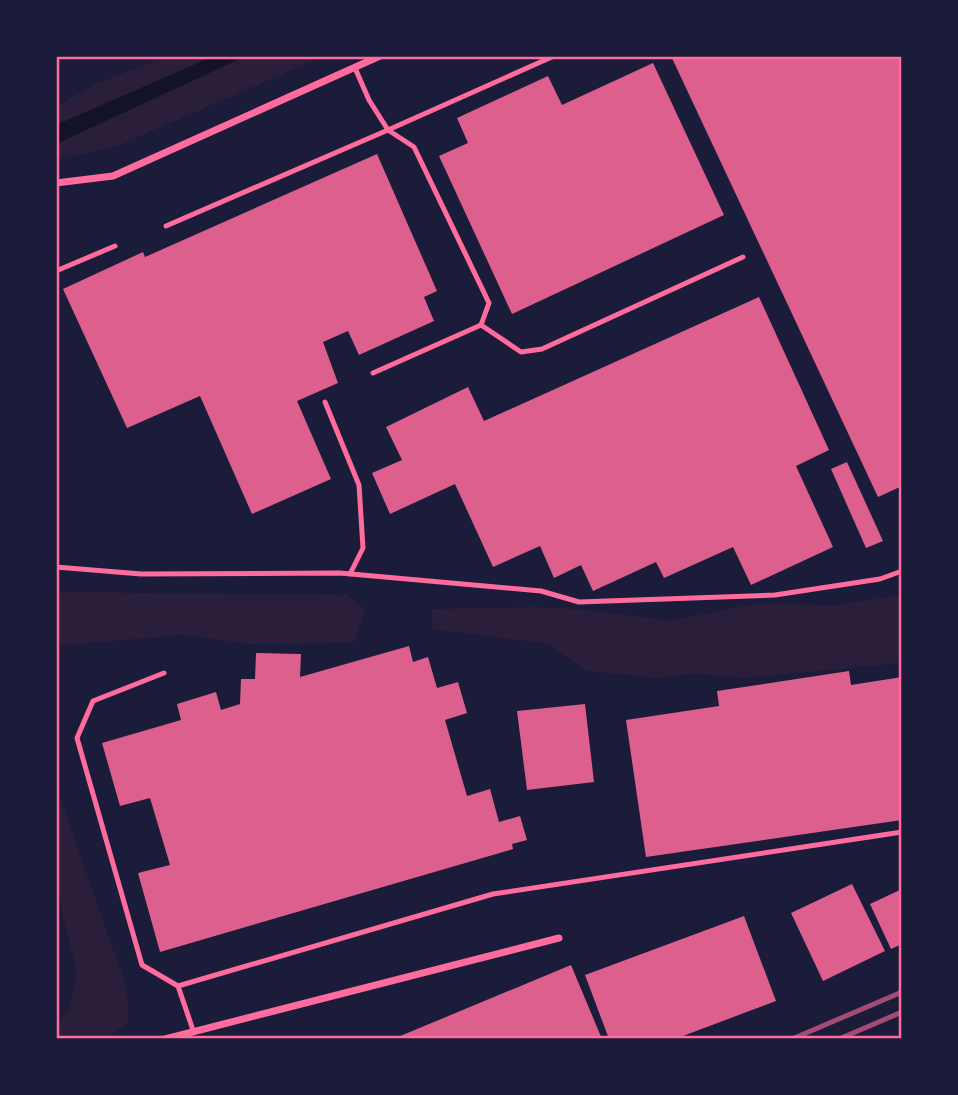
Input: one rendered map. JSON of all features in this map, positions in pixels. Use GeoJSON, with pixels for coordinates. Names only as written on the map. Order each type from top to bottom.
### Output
{"type":"FeatureCollection","features":[{"type":"Feature","properties":{"kind":"street"},"geometry":{"type":"LineString","coordinates":[[56,183],[113,176],[380,56]]}},
{"type":"Feature","properties":{"kind":"street"},"geometry":{"type":"LineString","coordinates":[[165,1039],[559,938]]}},
{"type":"Feature","properties":{"kind":"lane"},"geometry":{"type":"LineString","coordinates":[[166,226],[554,56]]}},
{"type":"Feature","properties":{"kind":"lane"},"geometry":{"type":"LineString","coordinates":[[355,68],[369,100],[388,130],[414,148],[489,303],[481,324],[373,373]]}},
{"type":"Feature","properties":{"kind":"lane"},"geometry":{"type":"LineString","coordinates":[[56,271],[115,246]]}},
{"type":"Feature","properties":{"kind":"lane"},"geometry":{"type":"LineString","coordinates":[[481,324],[521,352],[542,349],[743,257]]}},
{"type":"Feature","properties":{"kind":"lane"},"geometry":{"type":"LineString","coordinates":[[325,402],[359,485],[363,548],[350,574]]}},
{"type":"Feature","properties":{"kind":"lane"},"geometry":{"type":"LineString","coordinates":[[56,566],[141,574],[350,574],[541,591],[579,602],[775,595],[880,579],[902,571]]}},
{"type":"Feature","properties":{"kind":"lane"},"geometry":{"type":"LineString","coordinates":[[164,673],[93,701],[77,738],[142,965],[177,986],[192,1030]]}},
{"type":"Feature","properties":{"kind":"lane"},"geometry":{"type":"LineString","coordinates":[[177,986],[492,894],[902,832]]}},
{"type":"Feature","properties":{"kind":"shaded area"},"geometry":{"type":"Polygon","coordinates":[[[168,56],[325,56],[117,146],[56,160],[56,106],[98,83],[168,56]]]}},
{"type":"Feature","properties":{"kind":"shaded area"},"geometry":{"type":"Polygon","coordinates":[[[214,56],[246,56],[56,144],[56,125],[214,56]]]}},
{"type":"Feature","properties":{"kind":"shaded area"},"geometry":{"type":"Polygon","coordinates":[[[56,592],[347,595],[366,610],[353,643],[249,644],[182,635],[56,646],[56,592]]]}},
{"type":"Feature","properties":{"kind":"shaded area"},"geometry":{"type":"Polygon","coordinates":[[[902,595],[902,663],[746,678],[694,674],[657,678],[586,671],[549,644],[432,629],[432,609],[537,607],[588,610],[670,621],[755,604],[836,605],[902,595]]]}},
{"type":"Feature","properties":{"kind":"shaded area"},"geometry":{"type":"Polygon","coordinates":[[[56,786],[126,986],[129,1021],[107,1039],[56,1039],[56,1025],[69,1009],[77,974],[56,888],[56,786]]]}},
{"type":"Feature","properties":{"kind":"building"},"geometry":{"type":"Polygon","coordinates":[[[671,56],[902,56],[902,486],[878,497],[671,56]]]}},
{"type":"Feature","properties":{"kind":"building"},"geometry":{"type":"Polygon","coordinates":[[[653,63],[724,215],[512,314],[439,156],[468,143],[457,118],[548,76],[562,105],[653,63]]]}},
{"type":"Feature","properties":{"kind":"building"},"geometry":{"type":"Polygon","coordinates":[[[377,154],[437,291],[424,297],[434,321],[359,355],[348,331],[323,342],[338,383],[297,401],[331,479],[252,514],[200,396],[127,428],[63,289],[143,252],[145,257],[377,154]]]}},
{"type":"Feature","properties":{"kind":"building"},"geometry":{"type":"Polygon","coordinates":[[[759,297],[829,450],[796,466],[833,547],[751,585],[733,547],[664,578],[656,562],[593,591],[581,565],[554,578],[540,546],[493,567],[455,484],[390,514],[372,473],[402,460],[386,427],[468,387],[484,421],[759,297]]]}},
{"type":"Feature","properties":{"kind":"building"},"geometry":{"type":"Polygon","coordinates":[[[847,462],[883,541],[866,548],[831,469],[847,462]]]}},
{"type":"Feature","properties":{"kind":"building"},"geometry":{"type":"Polygon","coordinates":[[[409,646],[413,662],[428,657],[437,688],[458,682],[467,713],[445,720],[467,796],[490,789],[499,822],[520,816],[527,840],[512,844],[513,849],[160,952],[138,873],[170,865],[150,798],[120,806],[102,743],[181,720],[177,704],[216,692],[221,710],[240,704],[241,679],[255,679],[256,653],[301,654],[300,677],[409,646]]]}},
{"type":"Feature","properties":{"kind":"building"},"geometry":{"type":"Polygon","coordinates":[[[849,671],[851,685],[902,677],[902,820],[646,857],[626,720],[719,706],[717,691],[849,671]]]}},
{"type":"Feature","properties":{"kind":"building"},"geometry":{"type":"Polygon","coordinates":[[[585,704],[594,782],[527,790],[517,711],[585,704]]]}},
{"type":"Feature","properties":{"kind":"building"},"geometry":{"type":"Polygon","coordinates":[[[852,884],[885,951],[823,981],[791,913],[852,884]]]}},
{"type":"Feature","properties":{"kind":"building"},"geometry":{"type":"Polygon","coordinates":[[[902,889],[902,944],[891,949],[870,904],[902,889]]]}},
{"type":"Feature","properties":{"kind":"building"},"geometry":{"type":"Polygon","coordinates":[[[744,916],[776,1001],[675,1039],[609,1039],[585,975],[744,916]]]}},
{"type":"Feature","properties":{"kind":"building"},"geometry":{"type":"Polygon","coordinates":[[[571,965],[602,1039],[393,1039],[571,965]]]}},
{"type":"Feature","properties":{"kind":"railway"},"geometry":{"type":"LineString","coordinates":[[792,1039],[902,992]]}},
{"type":"Feature","properties":{"kind":"railway"},"geometry":{"type":"LineString","coordinates":[[839,1039],[902,1012]]}}]}
